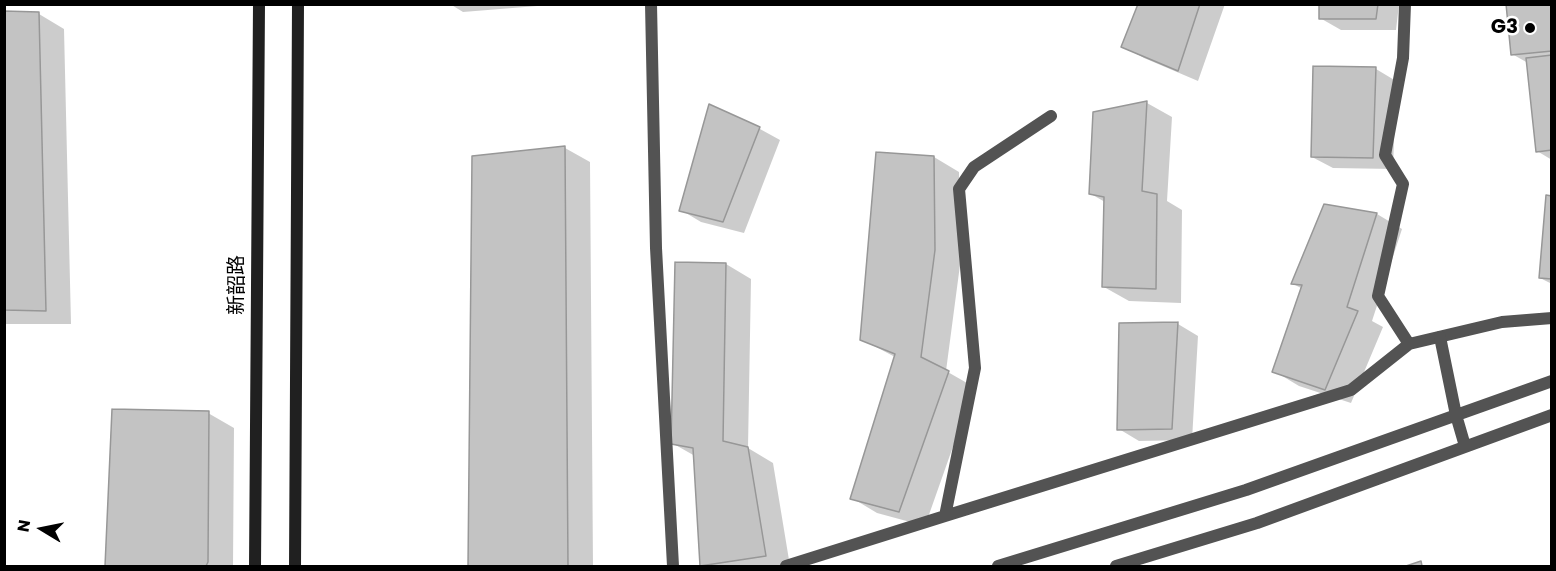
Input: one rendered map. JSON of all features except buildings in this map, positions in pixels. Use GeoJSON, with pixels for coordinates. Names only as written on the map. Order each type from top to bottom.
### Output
{"type":"FeatureCollection","features":[{"type":"Feature","properties":{"kind":"main road","name":"新韶路"},"geometry":{"type":"LineString","coordinates":[[255,567],[259,4]]}},
{"type":"Feature","properties":{"kind":"main road"},"geometry":{"type":"LineString","coordinates":[[295,567],[298,4]]}},
{"type":"Feature","properties":{"kind":"street"},"geometry":{"type":"LineString","coordinates":[[651,4],[656,248],[674,567]]}},
{"type":"Feature","properties":{"kind":"street"},"geometry":{"type":"LineString","coordinates":[[1405,4],[1404,58],[1385,155],[1403,184],[1378,296],[1408,344]]}},
{"type":"Feature","properties":{"kind":"street"},"geometry":{"type":"LineString","coordinates":[[945,516],[975,368],[959,189],[974,167],[1051,116]]}},
{"type":"Feature","properties":{"kind":"street"},"geometry":{"type":"LineString","coordinates":[[786,567],[1352,390],[1408,344],[1502,322],[1551,318]]}},
{"type":"Feature","properties":{"kind":"street"},"geometry":{"type":"LineString","coordinates":[[1440,337],[1456,415],[1465,446]]}},
{"type":"Feature","properties":{"kind":"street"},"geometry":{"type":"LineString","coordinates":[[998,567],[1246,490],[1551,381]]}},
{"type":"Feature","properties":{"kind":"street"},"geometry":{"type":"LineString","coordinates":[[1116,567],[1257,523],[1551,415]]}},
{"type":"Feature","properties":{"kind":"place","name":"G3"},"geometry":{"type":"Point","coordinates":[1530,28]}}]}
